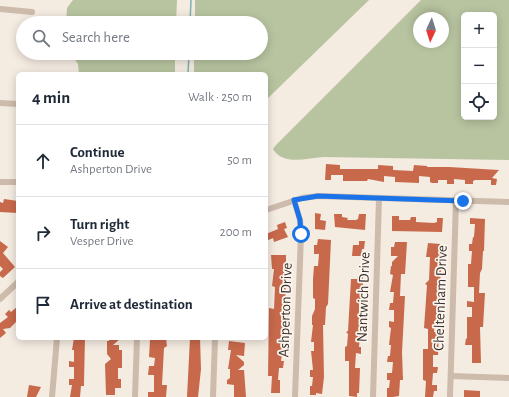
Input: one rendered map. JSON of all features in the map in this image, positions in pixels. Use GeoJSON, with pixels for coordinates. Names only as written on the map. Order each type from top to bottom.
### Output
{"type":"FeatureCollection","features":[{"type":"Feature","properties":{"kind":"street"},"geometry":{"type":"LineString","coordinates":[[0,9],[32,12]]}},
{"type":"Feature","properties":{"kind":"street"},"geometry":{"type":"LineString","coordinates":[[0,104],[16,104]]}},
{"type":"Feature","properties":{"kind":"street"},"geometry":{"type":"LineString","coordinates":[[0,182],[16,182]]}},
{"type":"Feature","properties":{"kind":"street"},"geometry":{"type":"LineString","coordinates":[[268,209],[294,200],[318,196],[509,202]]}},
{"type":"Feature","properties":{"kind":"street","name":"Nantwich Drive"},"geometry":{"type":"LineString","coordinates":[[373,397],[379,198]]}},
{"type":"Feature","properties":{"kind":"street","name":"Ashperton Drive"},"geometry":{"type":"LineString","coordinates":[[294,200],[300,220],[301,234],[295,397]]}},
{"type":"Feature","properties":{"kind":"street","name":"Cheltenham Drive"},"geometry":{"type":"LineString","coordinates":[[450,397],[456,200]]}},
{"type":"Feature","properties":{"kind":"street"},"geometry":{"type":"LineString","coordinates":[[1,297],[16,284]]}},
{"type":"Feature","properties":{"kind":"street"},"geometry":{"type":"LineString","coordinates":[[52,397],[55,374],[56,340]]}},
{"type":"Feature","properties":{"kind":"street"},"geometry":{"type":"LineString","coordinates":[[135,397],[137,340]]}},
{"type":"Feature","properties":{"kind":"street"},"geometry":{"type":"LineString","coordinates":[[213,397],[215,340]]}},
{"type":"Feature","properties":{"kind":"street"},"geometry":{"type":"LineString","coordinates":[[451,376],[509,378]]}},
{"type":"Feature","properties":{"kind":"green space"},"geometry":{"type":"Polygon","coordinates":[[[73,0],[177,0],[176,16],[66,16],[67,8],[73,0]]]}},
{"type":"Feature","properties":{"kind":"green space"},"geometry":{"type":"Polygon","coordinates":[[[195,0],[369,0],[268,98],[268,72],[194,72],[194,60],[268,60],[268,16],[195,16],[195,0]]]}},
{"type":"Feature","properties":{"kind":"green space"},"geometry":{"type":"Polygon","coordinates":[[[421,0],[509,0],[509,160],[323,157],[296,160],[283,158],[273,149],[421,0]]]}},
{"type":"Feature","properties":{"kind":"green space"},"geometry":{"type":"Polygon","coordinates":[[[75,60],[175,60],[175,72],[79,72],[78,64],[75,60]]]}},
{"type":"Feature","properties":{"kind":"building"},"geometry":{"type":"Polygon","coordinates":[[[326,164],[340,165],[340,169],[378,169],[378,165],[393,166],[393,170],[413,171],[414,165],[427,167],[499,170],[492,178],[497,179],[496,185],[491,185],[491,180],[475,180],[473,181],[473,184],[465,184],[465,180],[454,179],[454,184],[447,184],[447,180],[438,180],[438,183],[432,183],[430,182],[430,177],[419,176],[419,183],[395,182],[395,177],[384,176],[384,182],[368,179],[367,181],[343,181],[343,175],[331,175],[331,180],[325,180],[326,164]]]}},
{"type":"Feature","properties":{"kind":"building"},"geometry":{"type":"Polygon","coordinates":[[[4,199],[16,201],[16,213],[0,212],[0,202],[3,203],[4,199]]]}},
{"type":"Feature","properties":{"kind":"building"},"geometry":{"type":"Polygon","coordinates":[[[315,213],[321,214],[320,220],[326,221],[325,230],[315,229],[315,213]]]}},
{"type":"Feature","properties":{"kind":"building"},"geometry":{"type":"Polygon","coordinates":[[[334,214],[342,214],[342,217],[348,218],[347,220],[356,220],[358,219],[359,214],[366,214],[365,230],[335,227],[334,214]]]}},
{"type":"Feature","properties":{"kind":"building"},"geometry":{"type":"Polygon","coordinates":[[[392,216],[399,216],[399,220],[410,220],[411,217],[416,217],[416,222],[434,223],[437,222],[437,218],[443,218],[442,232],[392,231],[392,216]]]}},
{"type":"Feature","properties":{"kind":"building"},"geometry":{"type":"Polygon","coordinates":[[[470,218],[485,219],[484,251],[482,269],[480,273],[479,293],[485,293],[483,327],[480,327],[481,363],[472,363],[472,345],[465,345],[466,338],[467,339],[467,317],[472,317],[472,307],[467,307],[467,301],[474,302],[474,287],[468,287],[468,264],[471,264],[472,251],[469,251],[469,244],[472,244],[475,224],[470,224],[470,218]]]}},
{"type":"Feature","properties":{"kind":"building"},"geometry":{"type":"Polygon","coordinates":[[[285,222],[287,228],[284,229],[288,237],[274,242],[273,238],[268,240],[268,233],[278,229],[277,225],[285,222]]]}},
{"type":"Feature","properties":{"kind":"building"},"geometry":{"type":"Polygon","coordinates":[[[318,239],[331,240],[328,304],[326,307],[325,325],[323,325],[324,377],[322,394],[316,393],[316,395],[310,395],[310,386],[312,386],[313,377],[310,377],[310,370],[313,370],[311,351],[314,351],[314,342],[311,342],[313,325],[312,316],[315,309],[315,299],[313,298],[313,279],[314,266],[318,266],[319,254],[314,254],[314,245],[317,245],[318,239]]]}},
{"type":"Feature","properties":{"kind":"building"},"geometry":{"type":"Polygon","coordinates":[[[0,241],[8,247],[3,253],[15,267],[3,278],[0,276],[0,272],[3,269],[0,266],[0,241]]]}},
{"type":"Feature","properties":{"kind":"building"},"geometry":{"type":"Polygon","coordinates":[[[359,241],[365,241],[361,256],[352,256],[353,245],[359,245],[359,241]]]}},
{"type":"Feature","properties":{"kind":"building"},"geometry":{"type":"Polygon","coordinates":[[[395,242],[407,242],[405,274],[401,274],[400,296],[405,296],[402,352],[403,380],[400,380],[399,396],[387,397],[387,388],[389,388],[390,380],[387,380],[387,373],[392,373],[393,362],[387,362],[388,356],[390,356],[391,345],[389,345],[391,328],[389,327],[389,321],[394,322],[394,310],[389,310],[390,303],[393,303],[394,292],[390,292],[393,275],[390,274],[391,266],[392,262],[398,256],[391,256],[391,247],[394,247],[395,242]]]}},
{"type":"Feature","properties":{"kind":"building"},"geometry":{"type":"Polygon","coordinates":[[[428,243],[440,244],[440,252],[442,252],[440,286],[438,286],[437,297],[440,297],[439,322],[435,322],[434,332],[439,332],[438,355],[433,355],[433,367],[438,367],[437,373],[433,373],[432,385],[437,385],[437,391],[434,391],[433,397],[425,397],[426,381],[423,380],[423,349],[428,349],[428,329],[424,328],[427,285],[425,284],[429,280],[430,257],[426,257],[428,243]]]}},
{"type":"Feature","properties":{"kind":"building"},"geometry":{"type":"Polygon","coordinates":[[[271,255],[286,255],[286,263],[284,263],[284,274],[286,274],[285,317],[283,317],[282,326],[285,326],[284,335],[282,335],[282,343],[284,343],[281,361],[284,361],[283,368],[279,368],[278,380],[280,380],[280,393],[271,393],[272,376],[268,376],[269,308],[274,309],[275,287],[272,286],[274,269],[272,269],[271,255]]]}},
{"type":"Feature","properties":{"kind":"building"},"geometry":{"type":"Polygon","coordinates":[[[357,277],[363,277],[361,295],[363,295],[363,301],[359,301],[359,312],[362,312],[362,336],[360,336],[359,347],[361,347],[361,354],[356,353],[355,368],[360,368],[359,393],[357,393],[357,397],[349,396],[349,361],[345,361],[345,347],[347,346],[348,334],[346,332],[348,331],[351,279],[357,279],[357,277]]]}},
{"type":"Feature","properties":{"kind":"building"},"geometry":{"type":"Polygon","coordinates":[[[16,308],[16,322],[10,328],[3,329],[6,333],[0,338],[0,323],[8,317],[5,314],[9,310],[11,312],[16,308]]]}},
{"type":"Feature","properties":{"kind":"building"},"geometry":{"type":"Polygon","coordinates":[[[74,340],[85,340],[84,386],[81,386],[80,397],[70,397],[72,385],[69,385],[69,379],[74,379],[74,367],[69,367],[69,361],[74,362],[74,350],[72,350],[74,340]]]}},
{"type":"Feature","properties":{"kind":"building"},"geometry":{"type":"Polygon","coordinates":[[[119,340],[113,345],[119,345],[119,350],[122,350],[122,368],[118,368],[118,379],[121,379],[121,388],[115,388],[115,395],[106,395],[105,364],[111,359],[107,354],[107,341],[119,340]]]}},
{"type":"Feature","properties":{"kind":"building"},"geometry":{"type":"Polygon","coordinates":[[[150,340],[166,340],[167,346],[164,348],[162,385],[167,385],[166,397],[148,397],[148,392],[154,392],[154,375],[148,375],[149,366],[154,366],[155,358],[149,357],[150,340]]]}},
{"type":"Feature","properties":{"kind":"building"},"geometry":{"type":"Polygon","coordinates":[[[190,340],[200,340],[201,369],[198,397],[187,397],[190,340]]]}},
{"type":"Feature","properties":{"kind":"building"},"geometry":{"type":"Polygon","coordinates":[[[229,341],[245,343],[244,356],[236,355],[244,362],[244,365],[238,370],[244,370],[246,397],[234,397],[234,385],[227,384],[227,380],[230,378],[230,369],[228,369],[231,350],[228,350],[229,341]]]}},
{"type":"Feature","properties":{"kind":"building"},"geometry":{"type":"Polygon","coordinates":[[[29,385],[41,387],[36,397],[27,397],[29,385]]]}},
{"type":"Feature","properties":{"kind":"building"},"geometry":{"type":"Polygon","coordinates":[[[464,390],[480,391],[480,397],[464,397],[464,390]]]}},
{"type":"Feature","properties":{"kind":"waterway"},"geometry":{"type":"LineString","coordinates":[[190,16],[191,0]]}},
{"type":"Feature","properties":{"kind":"waterway"},"geometry":{"type":"LineString","coordinates":[[188,72],[189,60]]}},
{"type":"Feature","properties":{"kind":"route"},"geometry":{"type":"LineString","coordinates":[[301,234],[299,214],[294,200],[302,198],[318,196],[463,201]]}}]}
